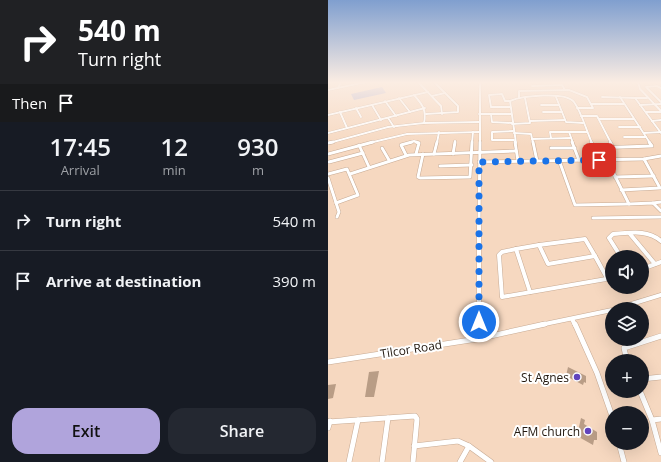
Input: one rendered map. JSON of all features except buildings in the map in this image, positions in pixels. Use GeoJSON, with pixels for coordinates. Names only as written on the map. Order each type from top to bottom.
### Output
{"type":"FeatureCollection","features":[{"type":"Feature","properties":{"kind":"street"},"geometry":{"type":"LineString","coordinates":[[328,115],[377,104]]}},
{"type":"Feature","properties":{"kind":"street"},"geometry":{"type":"LineString","coordinates":[[387,104],[396,116]]}},
{"type":"Feature","properties":{"kind":"street"},"geometry":{"type":"LineString","coordinates":[[403,104],[410,112]]}},
{"type":"Feature","properties":{"kind":"street"},"geometry":{"type":"LineString","coordinates":[[421,104],[425,108],[426,114],[424,123]]}},
{"type":"Feature","properties":{"kind":"street"},"geometry":{"type":"LineString","coordinates":[[439,104],[443,108],[442,114]]}},
{"type":"Feature","properties":{"kind":"street"},"geometry":{"type":"LineString","coordinates":[[426,114],[458,112],[458,106],[456,104]]}},
{"type":"Feature","properties":{"kind":"street"},"geometry":{"type":"LineString","coordinates":[[477,339],[479,322],[479,104]]}},
{"type":"Feature","properties":{"kind":"street"},"geometry":{"type":"LineString","coordinates":[[490,104],[490,106],[510,106],[518,161]]}},
{"type":"Feature","properties":{"kind":"street"},"geometry":{"type":"LineString","coordinates":[[526,104],[530,121]]}},
{"type":"Feature","properties":{"kind":"street"},"geometry":{"type":"LineString","coordinates":[[575,104],[599,160]]}},
{"type":"Feature","properties":{"kind":"street"},"geometry":{"type":"LineString","coordinates":[[577,108],[593,108],[591,104],[624,104],[652,146],[594,148]]}},
{"type":"Feature","properties":{"kind":"street"},"geometry":{"type":"LineString","coordinates":[[654,104],[661,112]]}},
{"type":"Feature","properties":{"kind":"street"},"geometry":{"type":"LineString","coordinates":[[640,105],[657,104]]}},
{"type":"Feature","properties":{"kind":"street"},"geometry":{"type":"LineString","coordinates":[[372,105],[381,120]]}},
{"type":"Feature","properties":{"kind":"street"},"geometry":{"type":"LineString","coordinates":[[541,105],[559,105],[565,120]]}},
{"type":"Feature","properties":{"kind":"street"},"geometry":{"type":"LineString","coordinates":[[640,105],[661,132],[644,133]]}},
{"type":"Feature","properties":{"kind":"street"},"geometry":{"type":"LineString","coordinates":[[356,108],[361,117]]}},
{"type":"Feature","properties":{"kind":"street"},"geometry":{"type":"LineString","coordinates":[[328,133],[425,108]]}},
{"type":"Feature","properties":{"kind":"street"},"geometry":{"type":"LineString","coordinates":[[340,112],[347,128]]}},
{"type":"Feature","properties":{"kind":"street"},"geometry":{"type":"LineString","coordinates":[[543,112],[562,112]]}},
{"type":"Feature","properties":{"kind":"street"},"geometry":{"type":"LineString","coordinates":[[646,112],[661,112]]}},
{"type":"Feature","properties":{"kind":"street"},"geometry":{"type":"LineString","coordinates":[[479,114],[511,114]]}},
{"type":"Feature","properties":{"kind":"street"},"geometry":{"type":"LineString","coordinates":[[491,114],[492,123],[527,124],[530,121],[565,120],[568,123],[583,123]]}},
{"type":"Feature","properties":{"kind":"street"},"geometry":{"type":"LineString","coordinates":[[580,116],[596,116],[613,147]]}},
{"type":"Feature","properties":{"kind":"street"},"geometry":{"type":"LineString","coordinates":[[388,118],[394,127]]}},
{"type":"Feature","properties":{"kind":"street"},"geometry":{"type":"LineString","coordinates":[[599,119],[634,119]]}},
{"type":"Feature","properties":{"kind":"street"},"geometry":{"type":"LineString","coordinates":[[652,120],[661,120]]}},
{"type":"Feature","properties":{"kind":"street"},"geometry":{"type":"LineString","coordinates":[[328,143],[406,125],[424,123],[479,122]]}},
{"type":"Feature","properties":{"kind":"street"},"geometry":{"type":"LineString","coordinates":[[446,132],[448,123]]}},
{"type":"Feature","properties":{"kind":"street"},"geometry":{"type":"LineString","coordinates":[[406,125],[407,134]]}},
{"type":"Feature","properties":{"kind":"street"},"geometry":{"type":"LineString","coordinates":[[618,128],[640,127]]}},
{"type":"Feature","properties":{"kind":"street"},"geometry":{"type":"LineString","coordinates":[[434,154],[439,132]]}},
{"type":"Feature","properties":{"kind":"street"},"geometry":{"type":"LineString","coordinates":[[423,154],[418,177],[420,178],[470,177],[473,132]]}},
{"type":"Feature","properties":{"kind":"street"},"geometry":{"type":"LineString","coordinates":[[328,154],[407,134],[479,132]]}},
{"type":"Feature","properties":{"kind":"street"},"geometry":{"type":"LineString","coordinates":[[514,140],[492,140],[492,132],[531,134],[537,161]]}},
{"type":"Feature","properties":{"kind":"street"},"geometry":{"type":"LineString","coordinates":[[551,138],[550,132],[587,132]]}},
{"type":"Feature","properties":{"kind":"street"},"geometry":{"type":"LineString","coordinates":[[569,132],[579,160]]}},
{"type":"Feature","properties":{"kind":"street"},"geometry":{"type":"LineString","coordinates":[[624,137],[646,137]]}},
{"type":"Feature","properties":{"kind":"street"},"geometry":{"type":"LineString","coordinates":[[532,139],[571,138]]}},
{"type":"Feature","properties":{"kind":"street"},"geometry":{"type":"LineString","coordinates":[[453,154],[455,140]]}},
{"type":"Feature","properties":{"kind":"street"},"geometry":{"type":"LineString","coordinates":[[333,141],[337,151]]}},
{"type":"Feature","properties":{"kind":"street"},"geometry":{"type":"LineString","coordinates":[[406,155],[401,145],[414,141],[419,143],[416,154]]}},
{"type":"Feature","properties":{"kind":"street"},"geometry":{"type":"LineString","coordinates":[[359,145],[369,167]]}},
{"type":"Feature","properties":{"kind":"street"},"geometry":{"type":"LineString","coordinates":[[382,148],[389,160]]}},
{"type":"Feature","properties":{"kind":"street"},"geometry":{"type":"LineString","coordinates":[[551,148],[574,148]]}},
{"type":"Feature","properties":{"kind":"street"},"geometry":{"type":"LineString","coordinates":[[350,174],[406,155],[516,151]]}},
{"type":"Feature","properties":{"kind":"street"},"geometry":{"type":"LineString","coordinates":[[329,162],[363,153]]}},
{"type":"Feature","properties":{"kind":"street"},"geometry":{"type":"LineString","coordinates":[[479,162],[607,160],[660,157]]}},
{"type":"Feature","properties":{"kind":"street"},"geometry":{"type":"LineString","coordinates":[[621,190],[659,188],[660,186],[644,158]]}},
{"type":"Feature","properties":{"kind":"street"},"geometry":{"type":"LineString","coordinates":[[559,160],[573,203],[575,205],[661,202]]}},
{"type":"Feature","properties":{"kind":"street"},"geometry":{"type":"LineString","coordinates":[[607,160],[628,204]]}},
{"type":"Feature","properties":{"kind":"street"},"geometry":{"type":"LineString","coordinates":[[440,166],[472,165]]}},
{"type":"Feature","properties":{"kind":"street"},"geometry":{"type":"LineString","coordinates":[[328,174],[347,169],[358,195],[336,203]]}},
{"type":"Feature","properties":{"kind":"street"},"geometry":{"type":"LineString","coordinates":[[615,177],[654,176]]}},
{"type":"Feature","properties":{"kind":"street"},"geometry":{"type":"LineString","coordinates":[[328,179],[330,190],[339,212],[337,217]]}},
{"type":"Feature","properties":{"kind":"street"},"geometry":{"type":"LineString","coordinates":[[653,203],[661,211]]}},
{"type":"Feature","properties":{"kind":"street"},"geometry":{"type":"LineString","coordinates":[[594,218],[661,217]]}},
{"type":"Feature","properties":{"kind":"street"},"geometry":{"type":"LineString","coordinates":[[617,250],[610,236],[613,234],[649,233],[656,235],[661,241]]}},
{"type":"Feature","properties":{"kind":"street"},"geometry":{"type":"LineString","coordinates":[[630,234],[655,264]]}},
{"type":"Feature","properties":{"kind":"street"},"geometry":{"type":"LineString","coordinates":[[605,270],[587,240],[582,238],[539,244],[502,252],[499,255],[502,297],[605,279]]}},
{"type":"Feature","properties":{"kind":"street"},"geometry":{"type":"LineString","coordinates":[[539,244],[548,264],[596,256]]}},
{"type":"Feature","properties":{"kind":"street"},"geometry":{"type":"LineString","coordinates":[[516,249],[530,292]]}},
{"type":"Feature","properties":{"kind":"street"},"geometry":{"type":"LineString","coordinates":[[649,266],[661,262]]}},
{"type":"Feature","properties":{"kind":"street"},"geometry":{"type":"LineString","coordinates":[[638,302],[661,295]]}},
{"type":"Feature","properties":{"kind":"street","name":"Tilcor Road"},"geometry":{"type":"LineString","coordinates":[[328,362],[477,339],[605,312]]}},
{"type":"Feature","properties":{"kind":"street"},"geometry":{"type":"LineString","coordinates":[[572,319],[597,374],[608,406]]}},
{"type":"Feature","properties":{"kind":"street"},"geometry":{"type":"LineString","coordinates":[[625,354],[624,348],[661,336]]}},
{"type":"Feature","properties":{"kind":"street"},"geometry":{"type":"LineString","coordinates":[[649,378],[661,377]]}},
{"type":"Feature","properties":{"kind":"street"},"geometry":{"type":"LineString","coordinates":[[643,398],[652,420],[661,453]]}},
{"type":"Feature","properties":{"kind":"street"},"geometry":{"type":"LineString","coordinates":[[328,428],[329,421],[415,416],[417,419],[413,462]]}},
{"type":"Feature","properties":{"kind":"street"},"geometry":{"type":"LineString","coordinates":[[382,462],[388,418]]}},
{"type":"Feature","properties":{"kind":"street"},"geometry":{"type":"LineString","coordinates":[[652,420],[661,419]]}},
{"type":"Feature","properties":{"kind":"street"},"geometry":{"type":"LineString","coordinates":[[349,462],[358,420]]}},
{"type":"Feature","properties":{"kind":"street"},"geometry":{"type":"LineString","coordinates":[[414,446],[458,441],[469,446],[491,462]]}},
{"type":"Feature","properties":{"kind":"street"},"geometry":{"type":"LineString","coordinates":[[460,462],[469,446]]}},
{"type":"Feature","properties":{"kind":"street"},"geometry":{"type":"LineString","coordinates":[[621,450],[624,462]]}},
{"type":"Feature","properties":{"kind":"place","name":"St Agnes"},"geometry":{"type":"Point","coordinates":[577,377]}},
{"type":"Feature","properties":{"kind":"place","name":"AFM church"},"geometry":{"type":"Point","coordinates":[588,431]}},
{"type":"Feature","properties":{"kind":"route"},"geometry":{"type":"LineString","coordinates":[[479,322],[479,162],[599,160]]}}]}
